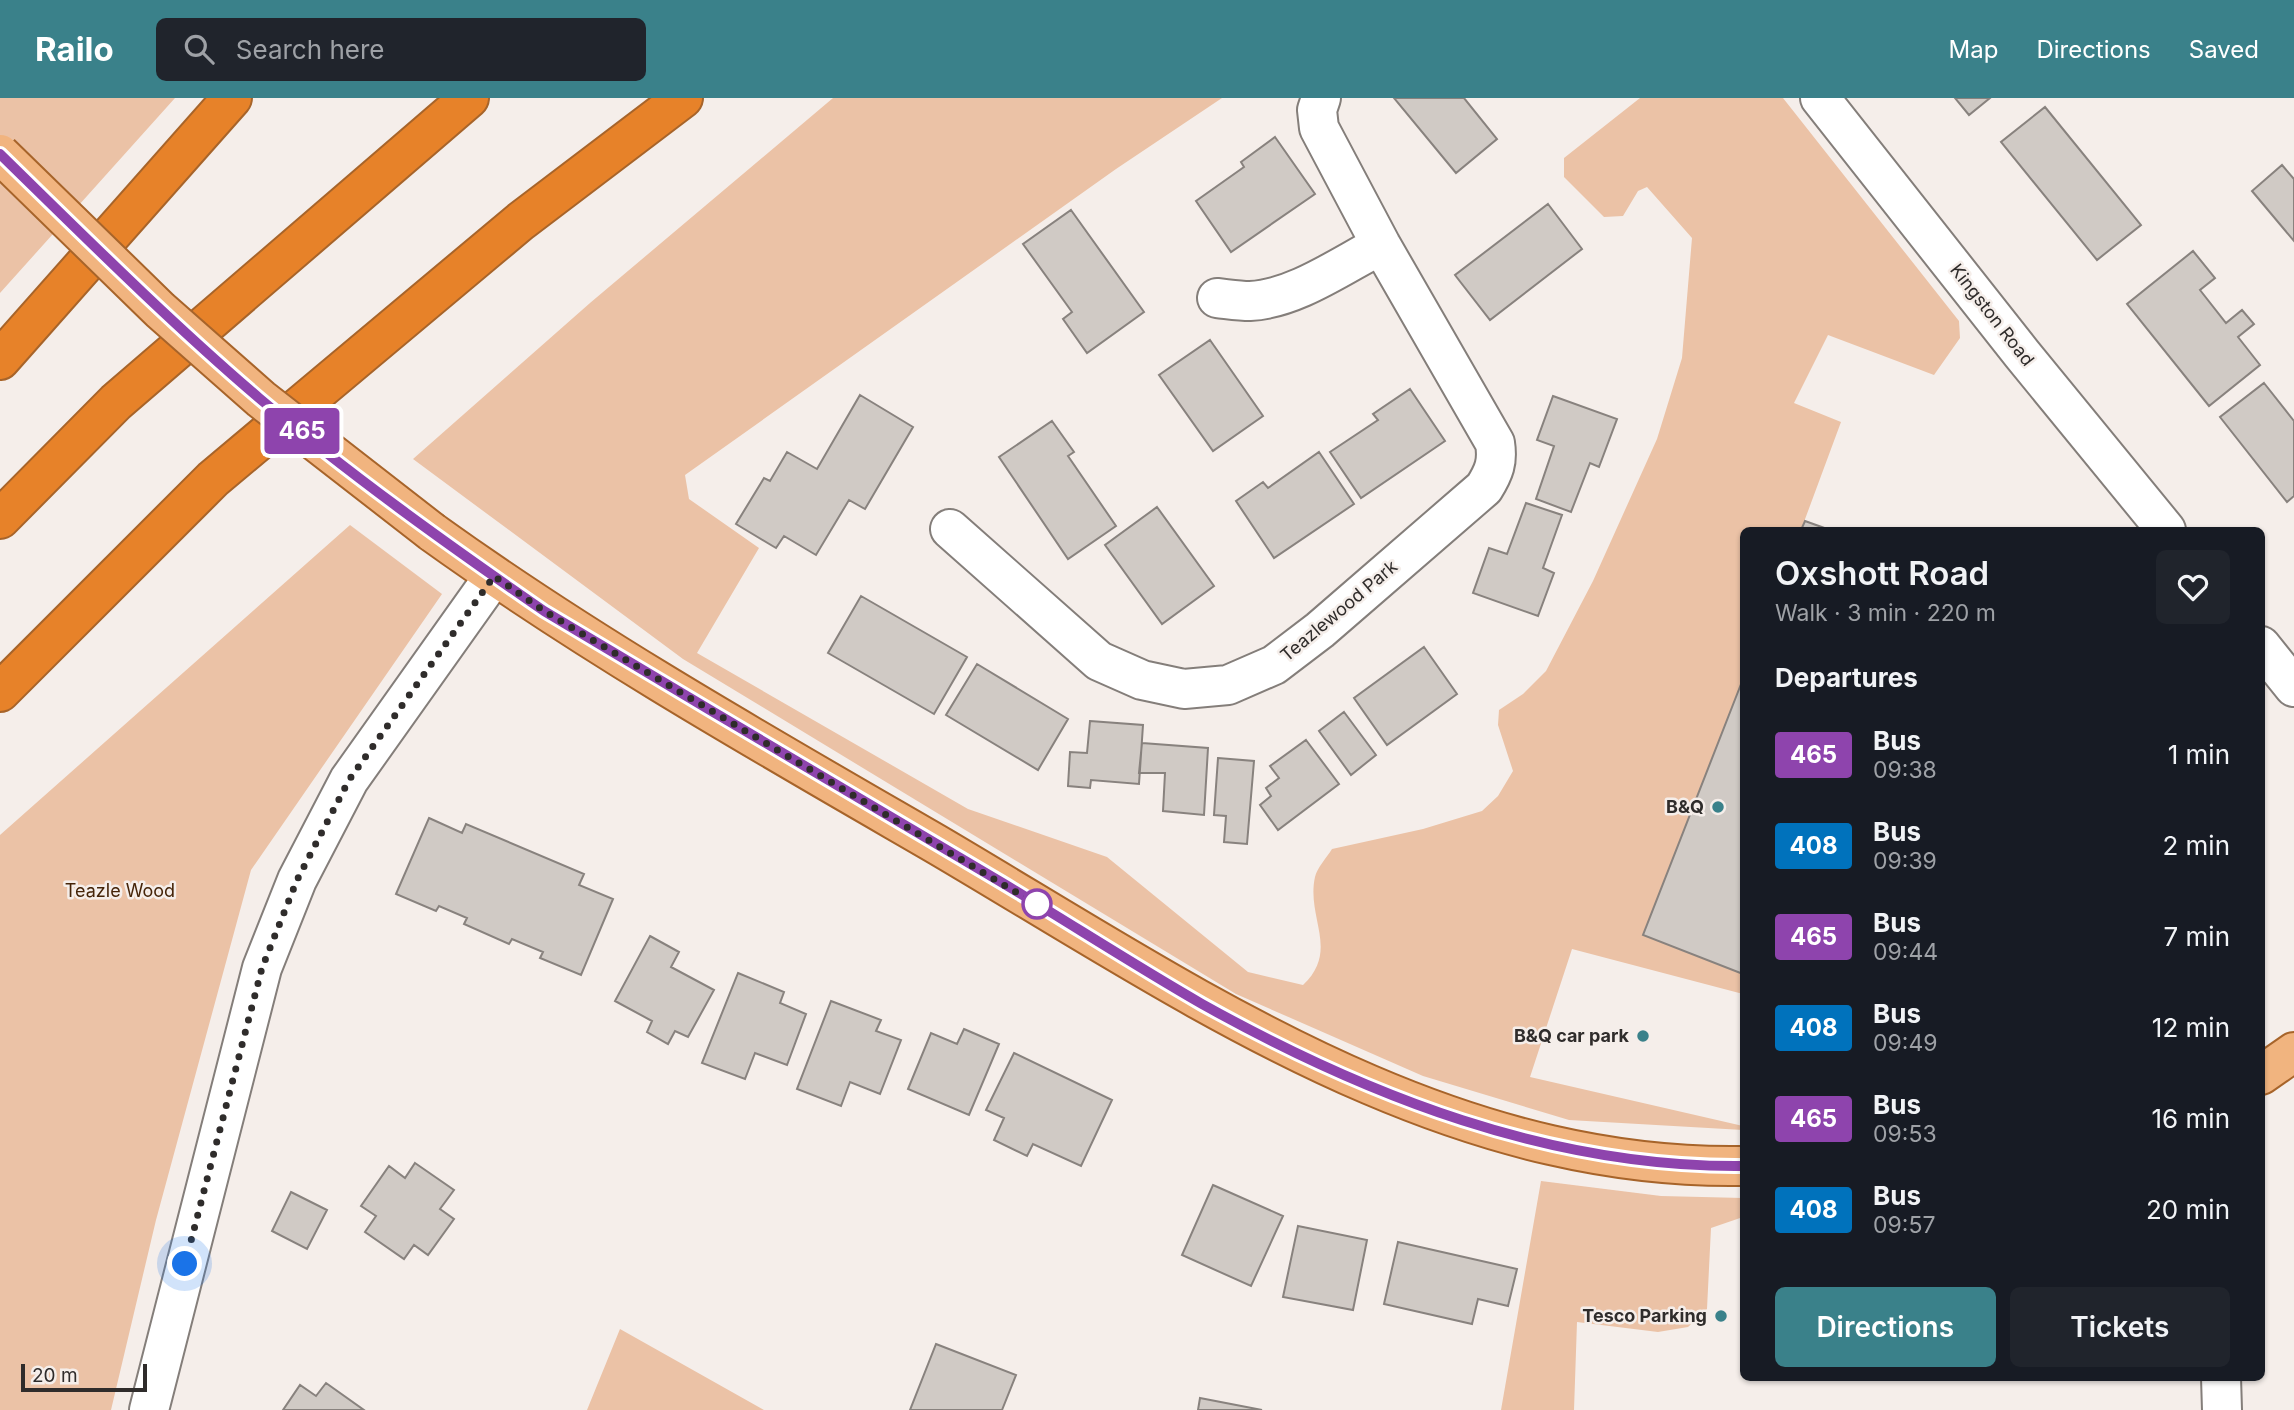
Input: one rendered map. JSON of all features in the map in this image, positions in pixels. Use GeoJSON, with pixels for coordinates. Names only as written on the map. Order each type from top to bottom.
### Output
{"type":"FeatureCollection","features":[{"type":"Feature","properties":{"kind":"highway"},"geometry":{"type":"LineString","coordinates":[[0,360],[232,98]]}},
{"type":"Feature","properties":{"kind":"highway"},"geometry":{"type":"LineString","coordinates":[[0,519],[116,402],[469,98]]}},
{"type":"Feature","properties":{"kind":"highway"},"geometry":{"type":"LineString","coordinates":[[0,692],[212,479],[521,221],[683,98]]}},
{"type":"Feature","properties":{"kind":"main road"},"geometry":{"type":"LineString","coordinates":[[0,154],[160,310],[261,399],[432,532],[494,576],[556,618],[1191,997],[1338,1073],[1420,1106],[1552,1145],[1636,1160],[1698,1167],[1740,1166]]}},
{"type":"Feature","properties":{"kind":"main road"},"geometry":{"type":"LineString","coordinates":[[2265,1073],[2294,1052]]}},
{"type":"Feature","properties":{"kind":"main road"},"geometry":{"type":"LineString","coordinates":[[2265,1076],[2294,1073]]}},
{"type":"Feature","properties":{"kind":"street","name":"Teazlewood Park"},"geometry":{"type":"LineString","coordinates":[[950,529],[1099,661],[1142,680],[1184,689],[1228,685],[1274,666],[1320,630],[1484,488],[1496,465],[1495,443],[1381,245],[1319,128],[1317,110],[1321,98]]}},
{"type":"Feature","properties":{"kind":"street","name":"Kingston Road"},"geometry":{"type":"LineString","coordinates":[[1820,98],[2022,354],[2164,527]]}},
{"type":"Feature","properties":{"kind":"street"},"geometry":{"type":"LineString","coordinates":[[1217,298],[1249,301],[1268,298],[1321,276],[1381,245]]}},
{"type":"Feature","properties":{"kind":"street"},"geometry":{"type":"LineString","coordinates":[[149,1410],[262,968],[297,880],[349,780],[494,576]]}},
{"type":"Feature","properties":{"kind":"street"},"geometry":{"type":"LineString","coordinates":[[2265,651],[2294,687]]}},
{"type":"Feature","properties":{"kind":"street"},"geometry":{"type":"LineString","coordinates":[[2221,1381],[2222,1410]]}},
{"type":"Feature","properties":{"kind":"green space"},"geometry":{"type":"Polygon","coordinates":[[[0,98],[175,98],[0,293],[0,98]]]}},
{"type":"Feature","properties":{"kind":"green space"},"geometry":{"type":"Polygon","coordinates":[[[833,98],[1222,98],[1116,169],[685,475],[689,499],[759,548],[697,653],[968,809],[1107,857],[1248,972],[1303,985],[1314,972],[1321,946],[1313,892],[1315,877],[1332,849],[1423,829],[1482,811],[1498,796],[1513,771],[1498,725],[1499,710],[1523,694],[1546,671],[1593,581],[1657,439],[1682,358],[1692,238],[1647,187],[1638,191],[1623,216],[1604,217],[1564,177],[1564,158],[1640,98],[1783,98],[1959,321],[1960,338],[1934,375],[1828,335],[1794,403],[1841,422],[1802,527],[1740,527],[1740,687],[1643,935],[1740,973],[1740,993],[1572,949],[1530,1077],[1740,1125],[1740,1130],[1569,1120],[1423,1076],[1236,994],[683,659],[413,459],[590,303],[833,98]]]}},
{"type":"Feature","properties":{"kind":"green space","name":"Teazle Wood"},"geometry":{"type":"Polygon","coordinates":[[[350,525],[442,594],[251,870],[156,1220],[111,1410],[0,1410],[0,835],[350,525]]]}},
{"type":"Feature","properties":{"kind":"green space"},"geometry":{"type":"Polygon","coordinates":[[[1541,1181],[1661,1196],[1740,1198],[1740,1218],[1711,1228],[1707,1309],[1688,1327],[1658,1332],[1577,1322],[1574,1410],[1501,1410],[1541,1181]]]}},
{"type":"Feature","properties":{"kind":"green space"},"geometry":{"type":"Polygon","coordinates":[[[620,1329],[764,1410],[587,1410],[620,1329]]]}},
{"type":"Feature","properties":{"kind":"building"},"geometry":{"type":"Polygon","coordinates":[[[1394,98],[1464,98],[1497,139],[1456,173],[1394,98]]]}},
{"type":"Feature","properties":{"kind":"building"},"geometry":{"type":"Polygon","coordinates":[[[1955,98],[1990,98],[1969,115],[1955,98]]]}},
{"type":"Feature","properties":{"kind":"building"},"geometry":{"type":"Polygon","coordinates":[[[2045,107],[2141,225],[2097,260],[2001,142],[2045,107]]]}},
{"type":"Feature","properties":{"kind":"building"},"geometry":{"type":"Polygon","coordinates":[[[1275,137],[1315,194],[1231,252],[1196,201],[1244,167],[1241,162],[1275,137]]]}},
{"type":"Feature","properties":{"kind":"building"},"geometry":{"type":"Polygon","coordinates":[[[2282,165],[2294,179],[2294,241],[2252,191],[2282,165]]]}},
{"type":"Feature","properties":{"kind":"building"},"geometry":{"type":"Polygon","coordinates":[[[1548,204],[1582,249],[1490,320],[1455,275],[1548,204]]]}},
{"type":"Feature","properties":{"kind":"building"},"geometry":{"type":"Polygon","coordinates":[[[1071,210],[1144,312],[1087,353],[1063,319],[1072,312],[1023,244],[1071,210]]]}},
{"type":"Feature","properties":{"kind":"building"},"geometry":{"type":"Polygon","coordinates":[[[2193,251],[2215,278],[2200,290],[2226,323],[2242,310],[2254,324],[2238,337],[2260,365],[2209,406],[2127,304],[2193,251]]]}},
{"type":"Feature","properties":{"kind":"building"},"geometry":{"type":"Polygon","coordinates":[[[1210,340],[1263,416],[1213,451],[1159,375],[1210,340]]]}},
{"type":"Feature","properties":{"kind":"building"},"geometry":{"type":"Polygon","coordinates":[[[2264,383],[2294,421],[2294,496],[2287,502],[2220,417],[2264,383]]]}},
{"type":"Feature","properties":{"kind":"building"},"geometry":{"type":"Polygon","coordinates":[[[1410,389],[1445,441],[1361,498],[1330,452],[1378,420],[1373,414],[1410,389]]]}},
{"type":"Feature","properties":{"kind":"building"},"geometry":{"type":"Polygon","coordinates":[[[860,395],[913,427],[865,509],[849,500],[816,555],[784,536],[776,548],[736,524],[764,478],[770,481],[787,452],[817,469],[860,395]]]}},
{"type":"Feature","properties":{"kind":"building"},"geometry":{"type":"Polygon","coordinates":[[[1553,396],[1617,419],[1599,467],[1590,463],[1571,512],[1536,499],[1554,446],[1537,440],[1553,396]]]}},
{"type":"Feature","properties":{"kind":"building"},"geometry":{"type":"Polygon","coordinates":[[[1052,421],[1074,452],[1068,456],[1116,526],[1068,559],[999,457],[1052,421]]]}},
{"type":"Feature","properties":{"kind":"building"},"geometry":{"type":"Polygon","coordinates":[[[1319,452],[1354,504],[1274,558],[1236,501],[1263,482],[1268,488],[1319,452]]]}},
{"type":"Feature","properties":{"kind":"building"},"geometry":{"type":"Polygon","coordinates":[[[1526,503],[1562,515],[1543,568],[1554,573],[1538,616],[1473,593],[1489,548],[1507,554],[1526,503]]]}},
{"type":"Feature","properties":{"kind":"building"},"geometry":{"type":"Polygon","coordinates":[[[1157,507],[1214,586],[1162,624],[1105,545],[1157,507]]]}},
{"type":"Feature","properties":{"kind":"building"},"geometry":{"type":"Polygon","coordinates":[[[1805,521],[1822,527],[1802,527],[1805,521]]]}},
{"type":"Feature","properties":{"kind":"building"},"geometry":{"type":"Polygon","coordinates":[[[861,596],[967,657],[934,714],[828,653],[861,596]]]}},
{"type":"Feature","properties":{"kind":"building"},"geometry":{"type":"Polygon","coordinates":[[[1424,647],[1457,694],[1387,745],[1354,698],[1424,647]]]}},
{"type":"Feature","properties":{"kind":"building"},"geometry":{"type":"Polygon","coordinates":[[[977,664],[1068,719],[1038,770],[946,715],[977,664]]]}},
{"type":"Feature","properties":{"kind":"building","name":"B&Q"},"geometry":{"type":"Polygon","coordinates":[[[1740,687],[1740,973],[1643,935],[1740,687]]]}},
{"type":"Feature","properties":{"kind":"building"},"geometry":{"type":"Polygon","coordinates":[[[1344,712],[1376,755],[1351,775],[1319,731],[1344,712]]]}},
{"type":"Feature","properties":{"kind":"building"},"geometry":{"type":"Polygon","coordinates":[[[1090,721],[1143,725],[1139,784],[1091,780],[1090,788],[1068,786],[1070,752],[1087,753],[1090,721]]]}},
{"type":"Feature","properties":{"kind":"building"},"geometry":{"type":"Polygon","coordinates":[[[1306,740],[1339,784],[1278,830],[1260,805],[1271,796],[1266,788],[1279,778],[1270,766],[1306,740]]]}},
{"type":"Feature","properties":{"kind":"building"},"geometry":{"type":"Polygon","coordinates":[[[1142,743],[1208,748],[1204,815],[1163,811],[1165,773],[1139,773],[1142,743]]]}},
{"type":"Feature","properties":{"kind":"building"},"geometry":{"type":"Polygon","coordinates":[[[1218,758],[1254,761],[1247,844],[1224,842],[1226,816],[1214,815],[1218,758]]]}},
{"type":"Feature","properties":{"kind":"building"},"geometry":{"type":"Polygon","coordinates":[[[429,818],[462,833],[466,824],[584,874],[579,885],[613,899],[581,975],[540,958],[543,952],[512,939],[509,944],[464,924],[467,918],[439,906],[436,911],[396,894],[429,818]]]}},
{"type":"Feature","properties":{"kind":"building"},"geometry":{"type":"Polygon","coordinates":[[[650,936],[679,952],[671,967],[714,990],[688,1037],[675,1031],[668,1044],[647,1032],[652,1021],[615,1001],[650,936]]]}},
{"type":"Feature","properties":{"kind":"building"},"geometry":{"type":"Polygon","coordinates":[[[738,973],[784,992],[780,1003],[806,1014],[787,1065],[755,1053],[745,1079],[702,1063],[738,973]]]}},
{"type":"Feature","properties":{"kind":"building"},"geometry":{"type":"Polygon","coordinates":[[[831,1001],[881,1020],[876,1031],[901,1040],[880,1094],[850,1082],[841,1106],[797,1089],[831,1001]]]}},
{"type":"Feature","properties":{"kind":"building"},"geometry":{"type":"Polygon","coordinates":[[[964,1029],[999,1044],[969,1115],[908,1089],[931,1033],[957,1044],[964,1029]]]}},
{"type":"Feature","properties":{"kind":"building"},"geometry":{"type":"Polygon","coordinates":[[[1014,1053],[1112,1100],[1081,1166],[1033,1144],[1027,1156],[994,1140],[1004,1118],[986,1110],[1014,1053]]]}},
{"type":"Feature","properties":{"kind":"building"},"geometry":{"type":"Polygon","coordinates":[[[415,1163],[454,1190],[440,1209],[454,1219],[428,1255],[414,1245],[404,1259],[365,1232],[376,1216],[361,1206],[389,1166],[405,1178],[415,1163]]]}},
{"type":"Feature","properties":{"kind":"building"},"geometry":{"type":"Polygon","coordinates":[[[1213,1185],[1283,1216],[1251,1286],[1182,1255],[1213,1185]]]}},
{"type":"Feature","properties":{"kind":"building"},"geometry":{"type":"Polygon","coordinates":[[[291,1192],[327,1210],[307,1249],[272,1231],[291,1192]]]}},
{"type":"Feature","properties":{"kind":"building"},"geometry":{"type":"Polygon","coordinates":[[[1298,1226],[1367,1240],[1353,1310],[1283,1297],[1298,1226]]]}},
{"type":"Feature","properties":{"kind":"building"},"geometry":{"type":"Polygon","coordinates":[[[1398,1242],[1517,1269],[1508,1306],[1478,1299],[1472,1324],[1384,1304],[1398,1242]]]}},
{"type":"Feature","properties":{"kind":"building"},"geometry":{"type":"Polygon","coordinates":[[[936,1344],[1016,1375],[1002,1410],[910,1410],[936,1344]]]}},
{"type":"Feature","properties":{"kind":"building"},"geometry":{"type":"Polygon","coordinates":[[[326,1383],[364,1410],[283,1410],[300,1385],[316,1396],[326,1383]]]}},
{"type":"Feature","properties":{"kind":"building"},"geometry":{"type":"Polygon","coordinates":[[[1200,1398],[1262,1410],[1198,1410],[1200,1398]]]}},
{"type":"Feature","properties":{"kind":"bus line","name":"465"},"geometry":{"type":"LineString","coordinates":[[0,154],[160,310],[261,399],[432,532],[494,576],[544,611],[1203,1004],[1338,1073],[1472,1124],[1552,1145],[1636,1160],[1698,1167],[1740,1166]]}},
{"type":"Feature","properties":{"kind":"place","name":"B&Q"},"geometry":{"type":"Point","coordinates":[1718,807]}},
{"type":"Feature","properties":{"kind":"place","name":"B&Q car park"},"geometry":{"type":"Point","coordinates":[1643,1036]}},
{"type":"Feature","properties":{"kind":"place","name":"Tesco Parking"},"geometry":{"type":"Point","coordinates":[1721,1316]}},
{"type":"Feature","properties":{"kind":"route"},"geometry":{"type":"LineString","coordinates":[[185,1264],[262,968],[297,880],[349,780],[413,686],[494,576],[544,611],[1046,910],[1037,904]]}}]}
